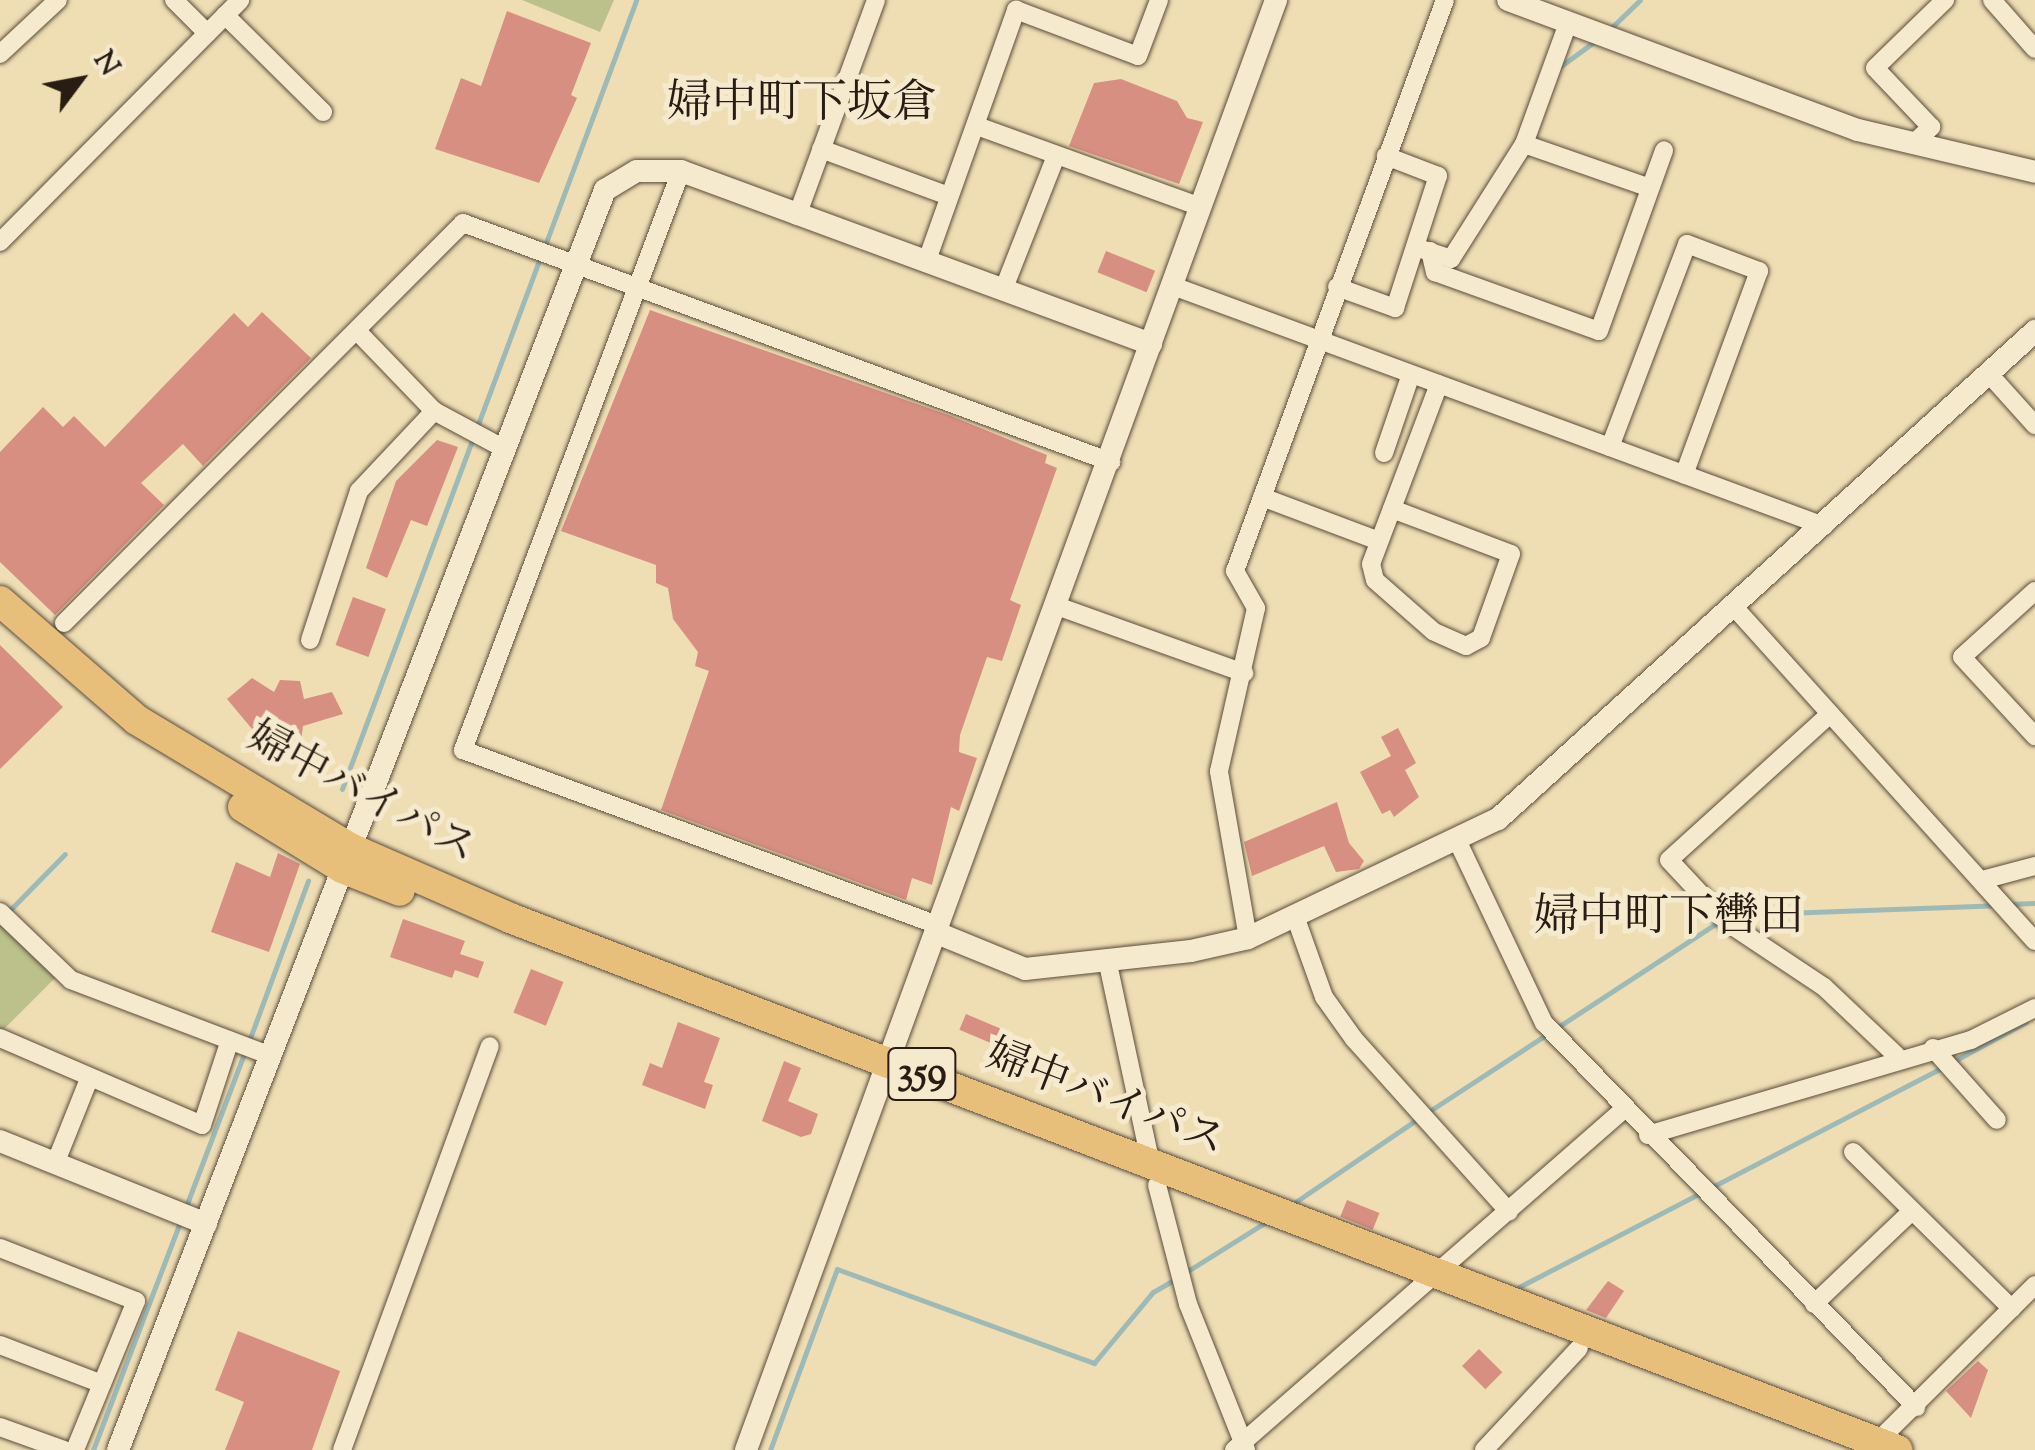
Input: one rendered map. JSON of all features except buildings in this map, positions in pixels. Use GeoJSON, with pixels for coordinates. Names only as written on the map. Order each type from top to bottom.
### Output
{"type":"FeatureCollection","features":[{"type":"Feature","properties":{"kind":"highway","name":"婦中バイパス"},"geometry":{"type":"LineString","coordinates":[[0,600],[137,720],[346,858]]}},
{"type":"Feature","properties":{"kind":"highway","name":"婦中バイパス"},"geometry":{"type":"LineString","coordinates":[[0,618],[92,704],[346,858],[1433,1282],[1875,1448]]}},
{"type":"Feature","properties":{"kind":"highway","name":"婦中バイパス"},"geometry":{"type":"LineString","coordinates":[[1433,1282],[1579,1348],[1875,1448]]}},
{"type":"Feature","properties":{"kind":"street"},"geometry":{"type":"LineString","coordinates":[[0,54],[58,0]]}},
{"type":"Feature","properties":{"kind":"street"},"geometry":{"type":"LineString","coordinates":[[174,0],[206,33]]}},
{"type":"Feature","properties":{"kind":"street"},"geometry":{"type":"LineString","coordinates":[[0,242],[240,0]]}},
{"type":"Feature","properties":{"kind":"street"},"geometry":{"type":"LineString","coordinates":[[797,216],[876,0]]}},
{"type":"Feature","properties":{"kind":"street"},"geometry":{"type":"LineString","coordinates":[[926,263],[1016,10],[1138,56],[1159,0]]}},
{"type":"Feature","properties":{"kind":"street"},"geometry":{"type":"LineString","coordinates":[[746,1450],[1111,462],[1276,0]]}},
{"type":"Feature","properties":{"kind":"street"},"geometry":{"type":"LineString","coordinates":[[1248,938],[1219,771],[1256,608],[1236,571],[1336,287],[1445,0]]}},
{"type":"Feature","properties":{"kind":"street"},"geometry":{"type":"LineString","coordinates":[[1508,0],[1913,144],[2035,172]]}},
{"type":"Feature","properties":{"kind":"street"},"geometry":{"type":"LineString","coordinates":[[1913,144],[1932,127],[1874,68],[1946,0]]}},
{"type":"Feature","properties":{"kind":"street"},"geometry":{"type":"LineString","coordinates":[[1992,0],[2035,49]]}},
{"type":"Feature","properties":{"kind":"street"},"geometry":{"type":"LineString","coordinates":[[225,15],[324,112]]}},
{"type":"Feature","properties":{"kind":"street"},"geometry":{"type":"LineString","coordinates":[[1423,249],[1452,258],[1524,144],[1568,23]]}},
{"type":"Feature","properties":{"kind":"street"},"geometry":{"type":"LineString","coordinates":[[977,126],[1201,207]]}},
{"type":"Feature","properties":{"kind":"street"},"geometry":{"type":"LineString","coordinates":[[1524,144],[1650,188]]}},
{"type":"Feature","properties":{"kind":"street"},"geometry":{"type":"LineString","coordinates":[[821,148],[948,196]]}},
{"type":"Feature","properties":{"kind":"street"},"geometry":{"type":"LineString","coordinates":[[1423,249],[1434,272],[1599,331],[1664,150]]}},
{"type":"Feature","properties":{"kind":"street"},"geometry":{"type":"LineString","coordinates":[[1004,288],[1056,156]]}},
{"type":"Feature","properties":{"kind":"street"},"geometry":{"type":"LineString","coordinates":[[1336,287],[1395,308],[1423,249],[1438,176],[1386,156]]}},
{"type":"Feature","properties":{"kind":"street"},"geometry":{"type":"LineString","coordinates":[[681,170],[463,750],[939,930],[1025,968],[1108,964],[1248,938],[1498,819],[1735,608],[2035,330]]}},
{"type":"Feature","properties":{"kind":"street"},"geometry":{"type":"LineString","coordinates":[[118,1450],[574,262],[606,190],[637,171],[681,170],[1152,344]]}},
{"type":"Feature","properties":{"kind":"street"},"geometry":{"type":"LineString","coordinates":[[64,623],[358,332],[463,222],[1111,462]]}},
{"type":"Feature","properties":{"kind":"street"},"geometry":{"type":"LineString","coordinates":[[1610,447],[1687,244],[1759,272],[1684,475]]}},
{"type":"Feature","properties":{"kind":"street"},"geometry":{"type":"LineString","coordinates":[[1173,286],[1824,526]]}},
{"type":"Feature","properties":{"kind":"street"},"geometry":{"type":"LineString","coordinates":[[358,332],[434,411],[503,448]]}},
{"type":"Feature","properties":{"kind":"street"},"geometry":{"type":"LineString","coordinates":[[1384,453],[1411,374]]}},
{"type":"Feature","properties":{"kind":"street"},"geometry":{"type":"LineString","coordinates":[[1989,374],[2035,425]]}},
{"type":"Feature","properties":{"kind":"street"},"geometry":{"type":"LineString","coordinates":[[1392,509],[1511,554],[1481,638],[1466,646],[1433,630],[1375,580],[1370,564],[1439,384]]}},
{"type":"Feature","properties":{"kind":"street"},"geometry":{"type":"LineString","coordinates":[[310,640],[359,491],[434,411]]}},
{"type":"Feature","properties":{"kind":"street"},"geometry":{"type":"LineString","coordinates":[[1262,497],[1379,542]]}},
{"type":"Feature","properties":{"kind":"street"},"geometry":{"type":"LineString","coordinates":[[2032,599],[1962,657],[2035,736]]}},
{"type":"Feature","properties":{"kind":"street"},"geometry":{"type":"LineString","coordinates":[[1057,606],[1244,673]]}},
{"type":"Feature","properties":{"kind":"street"},"geometry":{"type":"LineString","coordinates":[[1735,608],[1986,879],[2035,941]]}},
{"type":"Feature","properties":{"kind":"street"},"geometry":{"type":"LineString","coordinates":[[1830,714],[1670,860],[1728,922],[1824,987],[1897,1056]]}},
{"type":"Feature","properties":{"kind":"street"},"geometry":{"type":"LineString","coordinates":[[1457,840],[1544,1023],[1622,1110],[1916,1406]]}},
{"type":"Feature","properties":{"kind":"street"},"geometry":{"type":"LineString","coordinates":[[1986,879],[2035,866]]}},
{"type":"Feature","properties":{"kind":"street"},"geometry":{"type":"LineString","coordinates":[[0,912],[71,980],[268,1054]]}},
{"type":"Feature","properties":{"kind":"street"},"geometry":{"type":"LineString","coordinates":[[1294,916],[1324,997],[1344,1025],[1509,1212]]}},
{"type":"Feature","properties":{"kind":"street"},"geometry":{"type":"LineString","coordinates":[[1108,964],[1154,1174],[1188,1304],[1240,1448],[1433,1282],[1622,1110]]}},
{"type":"Feature","properties":{"kind":"street"},"geometry":{"type":"LineString","coordinates":[[1648,1134],[1897,1056],[1971,1040],[2035,1008]]}},
{"type":"Feature","properties":{"kind":"street"},"geometry":{"type":"LineString","coordinates":[[0,1038],[202,1125],[230,1040]]}},
{"type":"Feature","properties":{"kind":"street"},"geometry":{"type":"LineString","coordinates":[[342,1450],[490,1046]]}},
{"type":"Feature","properties":{"kind":"street"},"geometry":{"type":"LineString","coordinates":[[1933,1048],[1997,1120]]}},
{"type":"Feature","properties":{"kind":"street"},"geometry":{"type":"LineString","coordinates":[[55,1164],[89,1079]]}},
{"type":"Feature","properties":{"kind":"street"},"geometry":{"type":"LineString","coordinates":[[0,1141],[206,1224]]}},
{"type":"Feature","properties":{"kind":"street"},"geometry":{"type":"LineString","coordinates":[[1853,1152],[2012,1309]]}},
{"type":"Feature","properties":{"kind":"street"},"geometry":{"type":"LineString","coordinates":[[1814,1304],[1912,1211]]}},
{"type":"Feature","properties":{"kind":"street"},"geometry":{"type":"LineString","coordinates":[[0,1248],[136,1301],[75,1450]]}},
{"type":"Feature","properties":{"kind":"street"},"geometry":{"type":"LineString","coordinates":[[1875,1448],[2035,1286]]}},
{"type":"Feature","properties":{"kind":"street"},"geometry":{"type":"LineString","coordinates":[[0,1345],[102,1384]]}},
{"type":"Feature","properties":{"kind":"street"},"geometry":{"type":"LineString","coordinates":[[1484,1450],[1579,1348]]}},
{"type":"Feature","properties":{"kind":"street"},"geometry":{"type":"LineString","coordinates":[[0,1427],[64,1450]]}},
{"type":"Feature","properties":{"kind":"green space"},"geometry":{"type":"Polygon","coordinates":[[[522,0],[614,0],[600,32],[522,0]]]}},
{"type":"Feature","properties":{"kind":"green space"},"geometry":{"type":"Polygon","coordinates":[[[0,922],[56,977],[2,1031],[0,1029],[0,922]]]}},
{"type":"Feature","properties":{"kind":"waterway"},"geometry":{"type":"LineString","coordinates":[[544,248],[636,0]]}},
{"type":"Feature","properties":{"kind":"waterway"},"geometry":{"type":"LineString","coordinates":[[1611,28],[1640,0]]}},
{"type":"Feature","properties":{"kind":"waterway"},"geometry":{"type":"LineString","coordinates":[[1561,66],[1595,41]]}},
{"type":"Feature","properties":{"kind":"waterway"},"geometry":{"type":"LineString","coordinates":[[342,789],[540,258]]}},
{"type":"Feature","properties":{"kind":"waterway"},"geometry":{"type":"LineString","coordinates":[[6,914],[65,854]]}},
{"type":"Feature","properties":{"kind":"waterway"},"geometry":{"type":"LineString","coordinates":[[249,1041],[308,881]]}},
{"type":"Feature","properties":{"kind":"waterway"},"geometry":{"type":"LineString","coordinates":[[2008,904],[2035,903]]}},
{"type":"Feature","properties":{"kind":"waterway"},"geometry":{"type":"LineString","coordinates":[[1729,915],[1997,905]]}},
{"type":"Feature","properties":{"kind":"waterway"},"geometry":{"type":"LineString","coordinates":[[1428,1112],[1720,921]]}},
{"type":"Feature","properties":{"kind":"waterway"},"geometry":{"type":"LineString","coordinates":[[1952,1062],[2026,1022]]}},
{"type":"Feature","properties":{"kind":"waterway"},"geometry":{"type":"LineString","coordinates":[[185,1209],[245,1051]]}},
{"type":"Feature","properties":{"kind":"waterway"},"geometry":{"type":"LineString","coordinates":[[1519,1287],[1943,1067]]}},
{"type":"Feature","properties":{"kind":"waterway"},"geometry":{"type":"LineString","coordinates":[[1291,1205],[1419,1118]]}},
{"type":"Feature","properties":{"kind":"waterway"},"geometry":{"type":"LineString","coordinates":[[93,1450],[181,1219]]}},
{"type":"Feature","properties":{"kind":"waterway"},"geometry":{"type":"LineString","coordinates":[[1186,1272],[1266,1222]]}},
{"type":"Feature","properties":{"kind":"waterway"},"geometry":{"type":"LineString","coordinates":[[770,1450],[837,1269],[1094,1363],[1153,1292],[1177,1278]]}},
{"type":"Feature","properties":{"kind":"district","name":"婦中町下坂倉"},"geometry":{"type":"Point","coordinates":[802,106]}},
{"type":"Feature","properties":{"kind":"district","name":"婦中町下轡田"},"geometry":{"type":"Point","coordinates":[1669,920]}}]}
